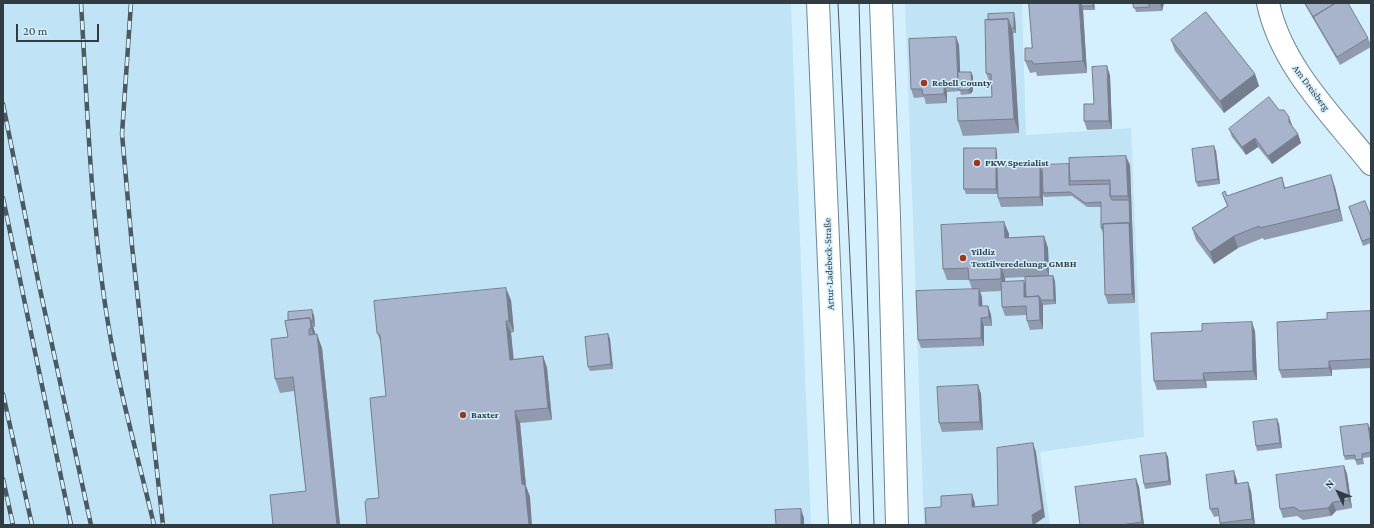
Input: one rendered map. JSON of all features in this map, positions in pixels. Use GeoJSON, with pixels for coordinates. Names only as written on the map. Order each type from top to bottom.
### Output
{"type":"FeatureCollection","features":[{"type":"Feature","properties":{"kind":"street","name":"Artur-Ladebeck-Straße"},"geometry":{"type":"LineString","coordinates":[[818,3],[840,525]]}},
{"type":"Feature","properties":{"kind":"street"},"geometry":{"type":"LineString","coordinates":[[881,3],[889,217],[897,525]]}},
{"type":"Feature","properties":{"kind":"street","name":"Am Dreisberg"},"geometry":{"type":"LineString","coordinates":[[1268,3],[1270,13],[1286,51],[1302,78],[1371,164]]}},
{"type":"Feature","properties":{"kind":"shaded area"},"geometry":{"type":"Polygon","coordinates":[[[3,3],[791,3],[811,525],[3,525],[3,3]]]}},
{"type":"Feature","properties":{"kind":"shaded area"},"geometry":{"type":"Polygon","coordinates":[[[905,3],[1022,3],[1026,135],[1131,128],[1144,437],[1040,452],[1050,525],[924,525],[905,3]]]}},
{"type":"Feature","properties":{"kind":"building"},"geometry":{"type":"Polygon","coordinates":[[[1029,3],[1079,3],[1083,61],[1033,64],[1032,61],[1025,61],[1025,48],[1032,48],[1029,3]]]}},
{"type":"Feature","properties":{"kind":"building"},"geometry":{"type":"Polygon","coordinates":[[[1081,3],[1093,3],[1093,6],[1082,6],[1081,3]]]}},
{"type":"Feature","properties":{"kind":"building"},"geometry":{"type":"Polygon","coordinates":[[[1133,3],[1148,3],[1150,7],[1134,8],[1133,3]]]}},
{"type":"Feature","properties":{"kind":"building"},"geometry":{"type":"Polygon","coordinates":[[[1305,3],[1334,3],[1334,4],[1313,17],[1305,3]]]}},
{"type":"Feature","properties":{"kind":"building"},"geometry":{"type":"Polygon","coordinates":[[[1336,3],[1348,3],[1368,38],[1337,57],[1313,17],[1336,3]]]}},
{"type":"Feature","properties":{"kind":"building"},"geometry":{"type":"Polygon","coordinates":[[[1206,12],[1255,74],[1220,101],[1171,40],[1206,12]]]}},
{"type":"Feature","properties":{"kind":"building"},"geometry":{"type":"Polygon","coordinates":[[[1014,13],[1014,28],[1012,29],[1008,19],[988,20],[988,14],[1014,13]]]}},
{"type":"Feature","properties":{"kind":"building"},"geometry":{"type":"Polygon","coordinates":[[[1008,19],[1014,119],[958,121],[957,98],[992,97],[991,74],[986,73],[985,20],[1008,19]]]}},
{"type":"Feature","properties":{"kind":"building"},"geometry":{"type":"Polygon","coordinates":[[[956,37],[958,83],[944,83],[944,94],[923,95],[922,89],[911,89],[909,39],[956,37]]]}},
{"type":"Feature","properties":{"kind":"building"},"geometry":{"type":"Polygon","coordinates":[[[1107,66],[1109,121],[1084,121],[1084,104],[1094,104],[1092,67],[1107,66]]]}},
{"type":"Feature","properties":{"kind":"building"},"geometry":{"type":"Polygon","coordinates":[[[958,72],[971,72],[972,87],[968,90],[959,90],[958,72]]]}},
{"type":"Feature","properties":{"kind":"building"},"geometry":{"type":"Polygon","coordinates":[[[1269,97],[1279,110],[1284,110],[1289,117],[1289,122],[1298,134],[1268,156],[1255,138],[1242,147],[1229,129],[1269,97]]]}},
{"type":"Feature","properties":{"kind":"building"},"geometry":{"type":"Polygon","coordinates":[[[1214,146],[1218,179],[1196,182],[1192,149],[1214,146]]]}},
{"type":"Feature","properties":{"kind":"building"},"geometry":{"type":"Polygon","coordinates":[[[964,148],[996,148],[996,189],[964,189],[964,148]]]}},
{"type":"Feature","properties":{"kind":"building"},"geometry":{"type":"Polygon","coordinates":[[[1126,156],[1128,196],[1110,196],[1110,180],[1070,181],[1069,158],[1126,156]]]}},
{"type":"Feature","properties":{"kind":"building"},"geometry":{"type":"Polygon","coordinates":[[[1069,164],[1069,185],[1110,184],[1110,196],[1112,200],[1129,200],[1130,227],[1129,223],[1103,224],[1103,228],[1101,228],[1101,202],[1085,203],[1070,192],[1043,193],[1042,165],[1069,164]]]}},
{"type":"Feature","properties":{"kind":"building"},"geometry":{"type":"Polygon","coordinates":[[[1040,165],[1040,197],[998,198],[997,166],[1040,165]]]}},
{"type":"Feature","properties":{"kind":"building"},"geometry":{"type":"Polygon","coordinates":[[[1331,175],[1339,209],[1260,228],[1259,226],[1234,236],[1210,252],[1192,228],[1228,206],[1222,193],[1225,191],[1227,196],[1282,177],[1284,188],[1331,175]]]}},
{"type":"Feature","properties":{"kind":"building"},"geometry":{"type":"Polygon","coordinates":[[[1365,201],[1371,217],[1371,238],[1362,241],[1349,207],[1365,201]]]}},
{"type":"Feature","properties":{"kind":"building"},"geometry":{"type":"Polygon","coordinates":[[[1004,222],[1005,238],[1044,236],[1045,265],[1001,266],[1001,279],[969,280],[968,268],[943,269],[941,225],[1004,222]]]}},
{"type":"Feature","properties":{"kind":"building"},"geometry":{"type":"Polygon","coordinates":[[[1129,223],[1132,294],[1105,295],[1103,224],[1129,223]]]}},
{"type":"Feature","properties":{"kind":"building"},"geometry":{"type":"Polygon","coordinates":[[[1053,276],[1054,300],[1041,300],[1039,296],[1026,297],[1025,277],[1053,276]]]}},
{"type":"Feature","properties":{"kind":"building"},"geometry":{"type":"Polygon","coordinates":[[[1024,281],[1024,297],[1039,296],[1040,320],[1027,321],[1026,306],[1002,307],[1001,282],[1024,281]]]}},
{"type":"Feature","properties":{"kind":"building","name":"Baxter"},"geometry":{"type":"Polygon","coordinates":[[[506,288],[509,321],[506,321],[510,360],[543,356],[548,408],[515,411],[522,484],[525,485],[529,525],[367,525],[365,502],[367,499],[379,498],[370,398],[386,396],[380,335],[377,333],[374,301],[506,288]]]}},
{"type":"Feature","properties":{"kind":"building"},"geometry":{"type":"Polygon","coordinates":[[[979,289],[979,306],[988,306],[989,317],[981,318],[981,338],[918,340],[916,291],[979,289]]]}},
{"type":"Feature","properties":{"kind":"building"},"geometry":{"type":"Polygon","coordinates":[[[312,310],[313,322],[310,318],[288,320],[288,312],[312,310]]]}},
{"type":"Feature","properties":{"kind":"building"},"geometry":{"type":"Polygon","coordinates":[[[1371,311],[1371,359],[1329,361],[1329,368],[1279,370],[1277,322],[1327,319],[1327,313],[1371,311]]]}},
{"type":"Feature","properties":{"kind":"building"},"geometry":{"type":"Polygon","coordinates":[[[310,318],[311,328],[309,329],[309,335],[317,334],[337,525],[273,525],[270,495],[306,491],[293,377],[275,379],[271,339],[288,337],[285,321],[310,318]]]}},
{"type":"Feature","properties":{"kind":"building"},"geometry":{"type":"Polygon","coordinates":[[[1252,322],[1253,371],[1203,373],[1204,380],[1154,381],[1151,333],[1202,331],[1202,324],[1252,322]]]}},
{"type":"Feature","properties":{"kind":"building"},"geometry":{"type":"Polygon","coordinates":[[[608,334],[611,364],[588,367],[585,337],[608,334]]]}},
{"type":"Feature","properties":{"kind":"building"},"geometry":{"type":"Polygon","coordinates":[[[978,385],[980,422],[939,423],[937,387],[978,385]]]}},
{"type":"Feature","properties":{"kind":"building"},"geometry":{"type":"Polygon","coordinates":[[[1277,419],[1280,443],[1256,446],[1253,422],[1277,419]]]}},
{"type":"Feature","properties":{"kind":"building"},"geometry":{"type":"Polygon","coordinates":[[[1368,424],[1371,452],[1362,454],[1362,459],[1355,460],[1355,455],[1344,456],[1340,427],[1368,424]]]}},
{"type":"Feature","properties":{"kind":"building"},"geometry":{"type":"Polygon","coordinates":[[[1033,443],[1042,509],[1032,515],[1033,525],[926,525],[925,508],[941,507],[941,496],[972,494],[972,507],[998,505],[997,448],[1033,443]]]}},
{"type":"Feature","properties":{"kind":"building"},"geometry":{"type":"Polygon","coordinates":[[[1166,453],[1169,481],[1144,484],[1140,456],[1166,453]]]}},
{"type":"Feature","properties":{"kind":"building"},"geometry":{"type":"Polygon","coordinates":[[[1344,466],[1349,500],[1333,502],[1328,508],[1300,511],[1294,507],[1280,509],[1276,475],[1344,466]]]}},
{"type":"Feature","properties":{"kind":"building"},"geometry":{"type":"Polygon","coordinates":[[[1234,471],[1235,484],[1248,482],[1252,519],[1220,523],[1218,508],[1210,509],[1206,475],[1234,471]]]}},
{"type":"Feature","properties":{"kind":"building"},"geometry":{"type":"Polygon","coordinates":[[[1136,479],[1142,522],[1120,525],[1080,525],[1075,487],[1136,479]]]}},
{"type":"Feature","properties":{"kind":"building"},"geometry":{"type":"Polygon","coordinates":[[[801,509],[801,525],[776,525],[775,510],[801,509]]]}},
{"type":"Feature","properties":{"kind":"tram line"},"geometry":{"type":"LineString","coordinates":[[838,3],[854,345],[860,525]]}},
{"type":"Feature","properties":{"kind":"tram line"},"geometry":{"type":"LineString","coordinates":[[859,3],[874,525]]}},
{"type":"Feature","properties":{"kind":"railway"},"geometry":{"type":"LineString","coordinates":[[81,3],[88,132],[99,261],[112,346],[121,391],[154,525]]}},
{"type":"Feature","properties":{"kind":"railway"},"geometry":{"type":"LineString","coordinates":[[131,3],[122,134],[132,246],[163,525]]}},
{"type":"Feature","properties":{"kind":"railway"},"geometry":{"type":"LineString","coordinates":[[3,104],[38,280],[91,525]]}},
{"type":"Feature","properties":{"kind":"railway"},"geometry":{"type":"LineString","coordinates":[[3,198],[71,525]]}},
{"type":"Feature","properties":{"kind":"railway"},"geometry":{"type":"LineString","coordinates":[[3,394],[32,525]]}},
{"type":"Feature","properties":{"kind":"railway"},"geometry":{"type":"LineString","coordinates":[[3,479],[13,525]]}},
{"type":"Feature","properties":{"kind":"place","name":"Rebell County"},"geometry":{"type":"Point","coordinates":[924,83]}},
{"type":"Feature","properties":{"kind":"place","name":"PKW Spezialist"},"geometry":{"type":"Point","coordinates":[977,163]}},
{"type":"Feature","properties":{"kind":"place","name":"Yildiz Textilveredelungs GMBH"},"geometry":{"type":"Point","coordinates":[963,258]}},
{"type":"Feature","properties":{"kind":"place","name":"Baxter"},"geometry":{"type":"Point","coordinates":[463,415]}}]}
